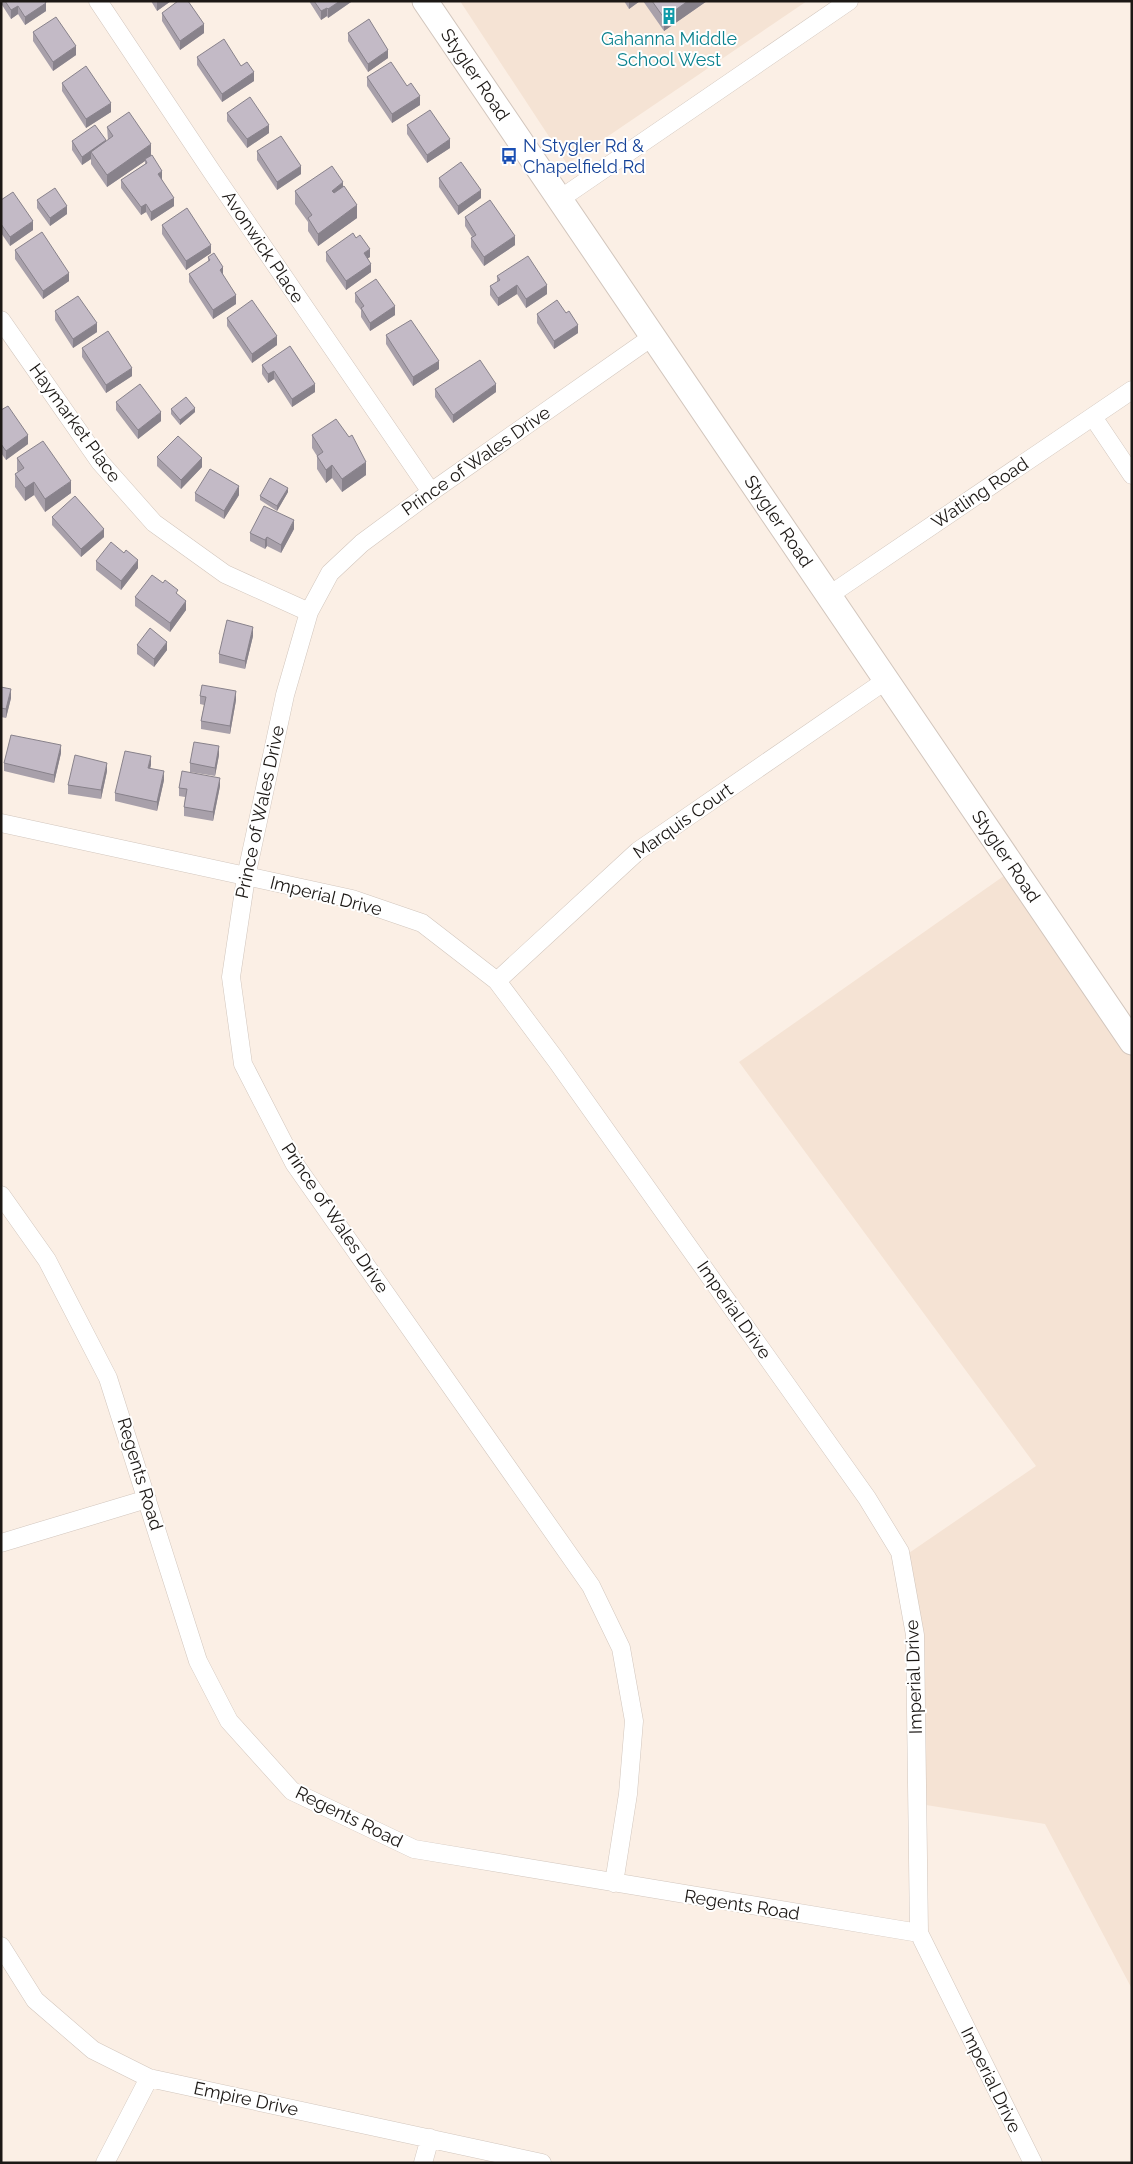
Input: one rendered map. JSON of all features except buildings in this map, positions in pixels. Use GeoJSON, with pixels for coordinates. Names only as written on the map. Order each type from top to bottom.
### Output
{"type":"FeatureCollection","features":[{"type":"Feature","properties":{"kind":"main road","name":"Stygler Road"},"geometry":{"type":"LineString","coordinates":[[425,1],[884,681],[1132,1042]]}},
{"type":"Feature","properties":{"kind":"street","name":"Avonwick Place"},"geometry":{"type":"LineString","coordinates":[[98,1],[431,492]]}},
{"type":"Feature","properties":{"kind":"street"},"geometry":{"type":"LineString","coordinates":[[560,199],[849,1]]}},
{"type":"Feature","properties":{"kind":"street","name":"Haymarket Place"},"geometry":{"type":"LineString","coordinates":[[1,320],[100,462],[154,523],[225,574],[309,612]]}},
{"type":"Feature","properties":{"kind":"street","name":"Prince of Wales Drive"},"geometry":{"type":"LineString","coordinates":[[614,1883],[628,1794],[634,1721],[621,1648],[591,1586],[294,1162],[243,1064],[231,977],[246,877],[285,695],[309,612],[330,573],[362,543],[431,492],[652,338]]}},
{"type":"Feature","properties":{"kind":"street","name":"Watling Road"},"geometry":{"type":"LineString","coordinates":[[828,596],[1132,390]]}},
{"type":"Feature","properties":{"kind":"street"},"geometry":{"type":"LineString","coordinates":[[1093,417],[1132,475]]}},
{"type":"Feature","properties":{"kind":"street","name":"Marquis Court"},"geometry":{"type":"LineString","coordinates":[[497,981],[638,851],[884,681]]}},
{"type":"Feature","properties":{"kind":"street","name":"Imperial Drive"},"geometry":{"type":"LineString","coordinates":[[1,823],[352,899],[422,923],[497,981],[556,1060],[867,1498],[900,1552],[915,1635],[918,1933],[1032,2163]]}},
{"type":"Feature","properties":{"kind":"street","name":"Regents Road"},"geometry":{"type":"LineString","coordinates":[[1,1195],[47,1260],[108,1378],[198,1661],[229,1721],[292,1791],[414,1849],[918,1933]]}},
{"type":"Feature","properties":{"kind":"street"},"geometry":{"type":"LineString","coordinates":[[1,1543],[147,1499]]}},
{"type":"Feature","properties":{"kind":"street","name":"Empire Drive"},"geometry":{"type":"LineString","coordinates":[[1,1946],[35,2000],[93,2050],[149,2078],[542,2163]]}},
{"type":"Feature","properties":{"kind":"street"},"geometry":{"type":"LineString","coordinates":[[106,2163],[149,2078]]}},
{"type":"Feature","properties":{"kind":"street"},"geometry":{"type":"LineString","coordinates":[[423,2163],[430,2138]]}},
{"type":"Feature","properties":{"kind":"shaded area"},"geometry":{"type":"Polygon","coordinates":[[[460,1],[807,1],[567,164],[460,1]]]}},
{"type":"Feature","properties":{"kind":"shaded area"},"geometry":{"type":"Polygon","coordinates":[[[1021,864],[1132,1024],[1132,1989],[1045,1824],[926,1805],[906,1555],[1036,1466],[739,1062],[1021,864]]]}},
{"type":"Feature","properties":{"kind":"place","name":"Gahanna Middle School West"},"geometry":{"type":"Point","coordinates":[669,16]}},
{"type":"Feature","properties":{"kind":"place","name":"N Stygler Rd & Chapelfield Rd"},"geometry":{"type":"Point","coordinates":[509,156]}}]}
